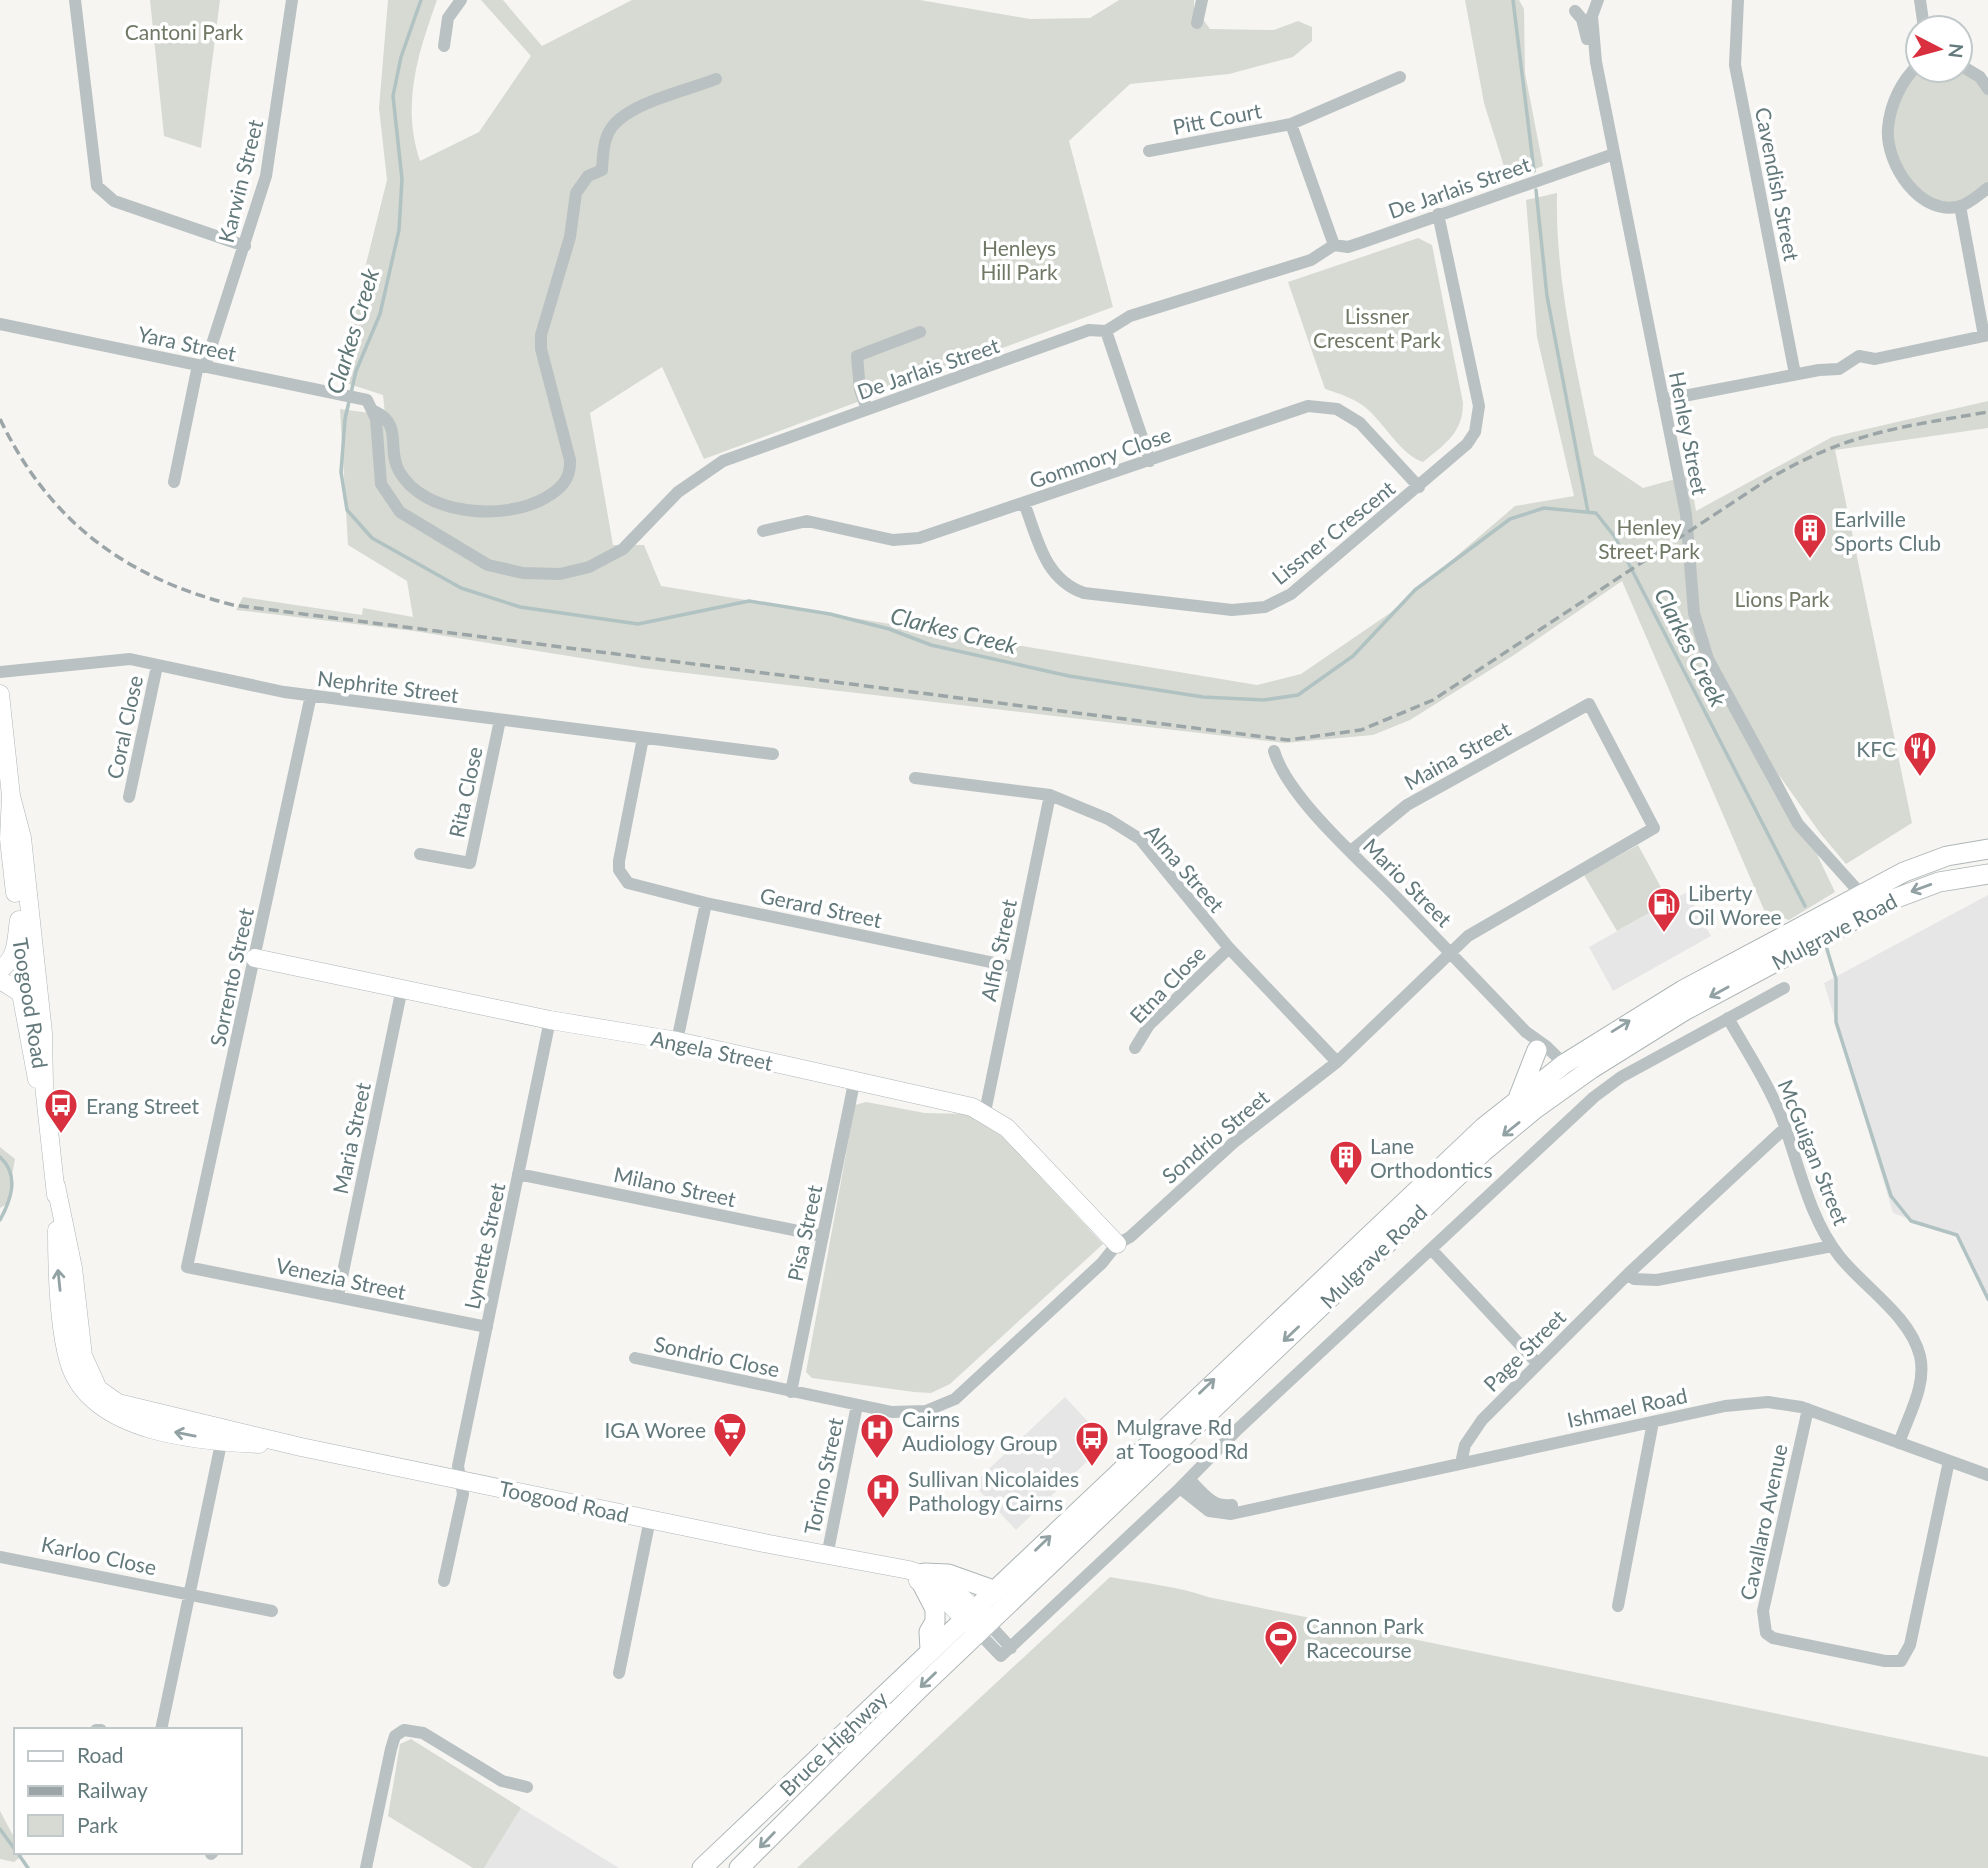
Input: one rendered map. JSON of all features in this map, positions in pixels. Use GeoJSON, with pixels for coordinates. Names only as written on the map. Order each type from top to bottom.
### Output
{"type":"FeatureCollection","features":[{"type":"Feature","properties":{"kind":"main road","name":"Mulgrave Road"},"geometry":{"type":"LineString","coordinates":[[976,1620],[1565,1076],[1649,1008],[1861,894],[1927,863],[1988,849]]}},
{"type":"Feature","properties":{"kind":"main road","name":"Mulgrave Road"},"geometry":{"type":"LineString","coordinates":[[976,1620],[993,1590],[1420,1183],[1517,1100],[1891,900],[1939,882],[1988,874]]}},
{"type":"Feature","properties":{"kind":"main road"},"geometry":{"type":"LineString","coordinates":[[1517,1100],[1536,1050]]}},
{"type":"Feature","properties":{"kind":"main road"},"geometry":{"type":"LineString","coordinates":[[930,1650],[929,1632],[935,1622],[935,1609],[923,1578],[948,1574],[993,1590]]}},
{"type":"Feature","properties":{"kind":"main road","name":"Bruce Highway"},"geometry":{"type":"LineString","coordinates":[[702,1868],[930,1650],[976,1620]]}},
{"type":"Feature","properties":{"kind":"main road","name":"Bruce Highway"},"geometry":{"type":"LineString","coordinates":[[739,1868],[976,1620]]}},
{"type":"Feature","properties":{"kind":"street"},"geometry":{"type":"LineString","coordinates":[[75,0],[97,186],[114,201],[245,246]]}},
{"type":"Feature","properties":{"kind":"street","name":"Karwin Street"},"geometry":{"type":"LineString","coordinates":[[174,482],[202,365],[245,246],[273,139],[292,0]]}},
{"type":"Feature","properties":{"kind":"street"},"geometry":{"type":"LineString","coordinates":[[444,46],[448,18],[461,0]]}},
{"type":"Feature","properties":{"kind":"street"},"geometry":{"type":"LineString","coordinates":[[1197,23],[1202,0]]}},
{"type":"Feature","properties":{"kind":"street","name":"Cavendish Street"},"geometry":{"type":"LineString","coordinates":[[1738,0],[1735,65],[1795,374]]}},
{"type":"Feature","properties":{"kind":"street"},"geometry":{"type":"LineString","coordinates":[[1572,5],[1585,13],[1596,4]]}},
{"type":"Feature","properties":{"kind":"street","name":"Henley Street"},"geometry":{"type":"LineString","coordinates":[[1596,4],[1592,22],[1596,62],[1687,523],[1694,613],[1708,659],[1798,824],[1861,894]]}},
{"type":"Feature","properties":{"kind":"street","name":"Henley Street"},"geometry":{"type":"LineString","coordinates":[[1572,5],[1582,19],[1596,62]]}},
{"type":"Feature","properties":{"kind":"street"},"geometry":{"type":"LineString","coordinates":[[1974,73],[1988,89]]}},
{"type":"Feature","properties":{"kind":"street","name":"Pitt Court"},"geometry":{"type":"LineString","coordinates":[[1149,151],[1291,124],[1400,77]]}},
{"type":"Feature","properties":{"kind":"street"},"geometry":{"type":"LineString","coordinates":[[368,403],[392,425],[396,464],[402,476],[415,491],[429,499],[469,510],[505,512],[521,510],[558,490],[570,475],[570,460],[541,349],[541,335],[570,237],[576,193],[588,176],[602,170],[605,143],[615,124],[632,111],[716,79]]}},
{"type":"Feature","properties":{"kind":"street"},"geometry":{"type":"LineString","coordinates":[[1904,84],[1897,94],[1888,129],[1891,150],[1910,188],[1935,203],[1960,206],[1988,188]]}},
{"type":"Feature","properties":{"kind":"street","name":"Pitt Court"},"geometry":{"type":"LineString","coordinates":[[1291,124],[1334,245]]}},
{"type":"Feature","properties":{"kind":"street","name":"De Jarlais Street"},"geometry":{"type":"LineString","coordinates":[[368,403],[378,471],[386,496],[394,507],[473,558],[504,570],[544,575],[574,572],[609,558],[636,538],[678,492],[723,461],[1089,330],[1106,331],[1130,316],[1321,256],[1334,245],[1349,247],[1614,154]]}},
{"type":"Feature","properties":{"kind":"street"},"geometry":{"type":"LineString","coordinates":[[1663,400],[1795,374],[1839,369],[1859,356],[1875,359],[1986,336],[1960,206]]}},
{"type":"Feature","properties":{"kind":"street","name":"Lissner Crescent"},"geometry":{"type":"LineString","coordinates":[[1024,503],[1049,570],[1070,588],[1084,593],[1248,611],[1291,594],[1468,444],[1478,420],[1479,407],[1438,214]]}},
{"type":"Feature","properties":{"kind":"street","name":"Yara Street"},"geometry":{"type":"LineString","coordinates":[[0,324],[338,394],[368,403]]}},
{"type":"Feature","properties":{"kind":"street"},"geometry":{"type":"LineString","coordinates":[[1106,331],[1150,461]]}},
{"type":"Feature","properties":{"kind":"street"},"geometry":{"type":"LineString","coordinates":[[867,409],[860,390],[857,356],[920,332]]}},
{"type":"Feature","properties":{"kind":"street","name":"Gommory Close"},"geometry":{"type":"LineString","coordinates":[[763,531],[807,521],[893,540],[919,538],[1308,406],[1337,409],[1360,423],[1419,486]]}},
{"type":"Feature","properties":{"kind":"street","name":"Nephrite Street"},"geometry":{"type":"LineString","coordinates":[[0,672],[130,659],[311,695],[773,754]]}},
{"type":"Feature","properties":{"kind":"street","name":"Coral Close"},"geometry":{"type":"LineString","coordinates":[[129,797],[157,666]]}},
{"type":"Feature","properties":{"kind":"street","name":"Toogood Road"},"geometry":{"type":"LineString","coordinates":[[0,694],[11,796],[22,838],[30,973]]}},
{"type":"Feature","properties":{"kind":"street","name":"Sorrento Street"},"geometry":{"type":"LineString","coordinates":[[187,1266],[311,695]]}},
{"type":"Feature","properties":{"kind":"street","name":"Maina Street"},"geometry":{"type":"LineString","coordinates":[[1351,851],[1407,805],[1589,704],[1654,828]]}},
{"type":"Feature","properties":{"kind":"street","name":"Rita Close"},"geometry":{"type":"LineString","coordinates":[[421,854],[470,863],[500,720]]}},
{"type":"Feature","properties":{"kind":"street","name":"Gerard Street"},"geometry":{"type":"LineString","coordinates":[[643,738],[619,860],[623,878],[635,887],[1014,967]]}},
{"type":"Feature","properties":{"kind":"street","name":"Mario Street"},"geometry":{"type":"LineString","coordinates":[[1274,751],[1279,768],[1296,790],[1351,851],[1526,1032],[1536,1050],[1565,1076]]}},
{"type":"Feature","properties":{"kind":"street","name":"Alma Street"},"geometry":{"type":"LineString","coordinates":[[915,778],[1050,794],[1108,819],[1140,839],[1229,948],[1337,1062]]}},
{"type":"Feature","properties":{"kind":"street","name":"Alfio Street"},"geometry":{"type":"LineString","coordinates":[[985,1112],[1050,794]]}},
{"type":"Feature","properties":{"kind":"street","name":"Toogood Road"},"geometry":{"type":"LineString","coordinates":[[11,796],[9,839],[19,920],[43,1033],[44,1085],[56,1186],[73,1268],[83,1356],[98,1389],[118,1403],[223,1434],[301,1447],[827,1556],[850,1566],[923,1578],[976,1620]]}},
{"type":"Feature","properties":{"kind":"street","name":"Sondrio Street"},"geometry":{"type":"LineString","coordinates":[[791,1392],[892,1412],[915,1413],[955,1399],[1102,1264],[1116,1244],[1130,1237],[1233,1143],[1337,1062],[1450,951],[1493,919],[1654,828]]}},
{"type":"Feature","properties":{"kind":"street"},"geometry":{"type":"LineString","coordinates":[[677,1041],[706,903]]}},
{"type":"Feature","properties":{"kind":"street"},"geometry":{"type":"LineString","coordinates":[[0,969],[9,963],[14,953],[19,920]]}},
{"type":"Feature","properties":{"kind":"street","name":"Etna Close"},"geometry":{"type":"LineString","coordinates":[[1135,1048],[1149,1025],[1229,948]]}},
{"type":"Feature","properties":{"kind":"street","name":"Angela Street"},"geometry":{"type":"LineString","coordinates":[[255,958],[550,1020],[677,1041],[985,1112],[1007,1128],[1116,1244]]}},
{"type":"Feature","properties":{"kind":"street"},"geometry":{"type":"LineString","coordinates":[[0,978],[30,973]]}},
{"type":"Feature","properties":{"kind":"street"},"geometry":{"type":"LineString","coordinates":[[0,978],[21,993],[32,1062],[50,1130]]}},
{"type":"Feature","properties":{"kind":"street","name":"Maria Street"},"geometry":{"type":"LineString","coordinates":[[338,1297],[402,988]]}},
{"type":"Feature","properties":{"kind":"street","name":"Mulgrave Road"},"geometry":{"type":"LineString","coordinates":[[976,1620],[1006,1652],[1238,1429],[1594,1097],[1621,1077],[1784,988]]}},
{"type":"Feature","properties":{"kind":"street","name":"McGuigan Street"},"geometry":{"type":"LineString","coordinates":[[1728,1017],[1769,1090],[1810,1200],[1832,1246],[1903,1325],[1916,1345],[1921,1366],[1920,1386],[1899,1443]]}},
{"type":"Feature","properties":{"kind":"street","name":"Lynette Street"},"geometry":{"type":"LineString","coordinates":[[444,1581],[463,1494],[458,1466],[550,1020]]}},
{"type":"Feature","properties":{"kind":"street","name":"Mario Street"},"geometry":{"type":"LineString","coordinates":[[1526,1032],[1540,1040],[1565,1076]]}},
{"type":"Feature","properties":{"kind":"street","name":"Pisa Street"},"geometry":{"type":"LineString","coordinates":[[791,1392],[854,1083]]}},
{"type":"Feature","properties":{"kind":"street","name":"Page Street"},"geometry":{"type":"LineString","coordinates":[[1461,1463],[1465,1445],[1475,1428],[1628,1274],[1785,1128]]}},
{"type":"Feature","properties":{"kind":"street","name":"Milano Street"},"geometry":{"type":"LineString","coordinates":[[518,1174],[823,1236]]}},
{"type":"Feature","properties":{"kind":"street"},"geometry":{"type":"LineString","coordinates":[[1628,1274],[1634,1279],[1657,1280],[1832,1246]]}},
{"type":"Feature","properties":{"kind":"street"},"geometry":{"type":"LineString","coordinates":[[1432,1249],[1538,1364]]}},
{"type":"Feature","properties":{"kind":"street","name":"Venezia Street"},"geometry":{"type":"LineString","coordinates":[[187,1266],[486,1328]]}},
{"type":"Feature","properties":{"kind":"street","name":"Sondrio Close"},"geometry":{"type":"LineString","coordinates":[[635,1358],[791,1392]]}},
{"type":"Feature","properties":{"kind":"street","name":"Ishmael Road"},"geometry":{"type":"LineString","coordinates":[[1184,1483],[1220,1506],[1267,1503],[1750,1402],[1777,1403],[1808,1409],[1988,1475]]}},
{"type":"Feature","properties":{"kind":"street","name":"Torino Street"},"geometry":{"type":"LineString","coordinates":[[827,1556],[858,1405]]}},
{"type":"Feature","properties":{"kind":"street","name":"Cavallaro Avenue"},"geometry":{"type":"LineString","coordinates":[[1808,1409],[1763,1611],[1766,1633],[1773,1637],[1894,1662],[1907,1655],[1949,1461]]}},
{"type":"Feature","properties":{"kind":"street"},"geometry":{"type":"LineString","coordinates":[[1618,1606],[1653,1422]]}},
{"type":"Feature","properties":{"kind":"street"},"geometry":{"type":"LineString","coordinates":[[161,1728],[223,1434]]}},
{"type":"Feature","properties":{"kind":"street"},"geometry":{"type":"LineString","coordinates":[[619,1673],[650,1519]]}},
{"type":"Feature","properties":{"kind":"street","name":"Karloo Close"},"geometry":{"type":"LineString","coordinates":[[0,1557],[272,1611]]}},
{"type":"Feature","properties":{"kind":"street"},"geometry":{"type":"LineString","coordinates":[[366,1868],[391,1749],[395,1736],[404,1730],[423,1733],[502,1781],[527,1787]]}},
{"type":"Feature","properties":{"kind":"shaded area"},"geometry":{"type":"Polygon","coordinates":[[[1687,892],[1711,936],[1613,991],[1589,947],[1687,892]]]}},
{"type":"Feature","properties":{"kind":"shaded area"},"geometry":{"type":"Polygon","coordinates":[[[1988,895],[1988,1303],[1959,1238],[1893,1213],[1824,983],[1988,895]]]}},
{"type":"Feature","properties":{"kind":"shaded area"},"geometry":{"type":"Polygon","coordinates":[[[1065,1397],[1107,1442],[1016,1530],[973,1484],[1065,1397]]]}},
{"type":"Feature","properties":{"kind":"shaded area"},"geometry":{"type":"Polygon","coordinates":[[[521,1808],[619,1868],[484,1868],[521,1808]]]}},
{"type":"Feature","properties":{"kind":"green space","name":"Cantoni Park"},"geometry":{"type":"Polygon","coordinates":[[[150,0],[220,0],[201,148],[164,136],[150,0]]]}},
{"type":"Feature","properties":{"kind":"green space"},"geometry":{"type":"Polygon","coordinates":[[[388,0],[437,0],[414,79],[412,120],[420,161],[479,132],[531,56],[481,0],[503,0],[542,46],[632,0],[920,0],[1030,19],[1090,18],[1119,0],[1194,0],[1194,7],[1210,29],[1274,30],[1298,21],[1312,27],[1312,41],[1293,57],[1229,74],[1130,84],[1069,141],[1113,307],[704,459],[662,367],[590,413],[613,545],[644,545],[661,586],[1257,685],[1301,674],[1390,613],[1515,506],[1574,496],[1537,337],[1526,200],[1557,193],[1563,292],[1594,455],[1643,488],[1690,475],[1696,511],[1832,437],[1988,401],[1988,428],[1835,450],[1912,823],[1846,864],[1820,833],[1779,775],[1835,892],[1789,920],[1765,912],[1622,581],[1514,655],[1410,720],[1373,735],[1285,743],[643,668],[414,631],[236,610],[243,597],[362,615],[363,608],[413,617],[407,581],[348,545],[340,409],[385,415],[383,395],[337,380],[387,180],[379,108],[388,0]]]}},
{"type":"Feature","properties":{"kind":"green space"},"geometry":{"type":"Polygon","coordinates":[[[1465,0],[1519,0],[1524,9],[1525,73],[1543,166],[1508,179],[1484,103],[1465,0]]]}},
{"type":"Feature","properties":{"kind":"green space"},"geometry":{"type":"Polygon","coordinates":[[[1974,80],[1988,89],[1988,188],[1960,206],[1921,197],[1891,150],[1897,94],[1906,84],[1974,84],[1974,80]]]}},
{"type":"Feature","properties":{"kind":"green space","name":"Lissner Crescent Park"},"geometry":{"type":"Polygon","coordinates":[[[1418,238],[1432,245],[1463,403],[1456,430],[1423,462],[1407,453],[1373,414],[1361,405],[1325,389],[1288,282],[1418,238]]]}},
{"type":"Feature","properties":{"kind":"green space"},"geometry":{"type":"Polygon","coordinates":[[[1638,845],[1669,902],[1617,931],[1584,875],[1638,845]]]}},
{"type":"Feature","properties":{"kind":"green space"},"geometry":{"type":"Polygon","coordinates":[[[866,1102],[925,1113],[966,1114],[1003,1137],[1103,1244],[950,1384],[931,1393],[812,1378],[806,1372],[855,1105],[866,1102]]]}},
{"type":"Feature","properties":{"kind":"green space"},"geometry":{"type":"Polygon","coordinates":[[[0,1147],[15,1159],[7,1204],[0,1208],[0,1147]]]}},
{"type":"Feature","properties":{"kind":"green space","name":"Cannon Park Racecourse"},"geometry":{"type":"Polygon","coordinates":[[[1110,1577],[1172,1587],[1208,1597],[1988,1757],[1988,1868],[797,1868],[1110,1577]]]}},
{"type":"Feature","properties":{"kind":"green space"},"geometry":{"type":"Polygon","coordinates":[[[411,1739],[521,1808],[484,1868],[473,1868],[388,1816],[400,1744],[411,1739]]]}},
{"type":"Feature","properties":{"kind":"green space"},"geometry":{"type":"Polygon","coordinates":[[[0,1811],[14,1837],[14,1854],[23,1855],[14,1862],[0,1859],[0,1811]]]}},
{"type":"Feature","properties":{"kind":"waterway","name":"Clarkes Creek"},"geometry":{"type":"LineString","coordinates":[[421,0],[401,57],[393,96],[402,179],[399,230],[380,314],[356,371],[345,419],[341,472],[347,510],[372,538],[461,588],[520,607],[638,624],[749,601],[830,614],[889,629],[931,645],[1069,676],[1203,697],[1264,700],[1298,695],[1353,656],[1415,590],[1510,519],[1544,508],[1596,513],[1615,537],[1805,906]]}},
{"type":"Feature","properties":{"kind":"waterway"},"geometry":{"type":"LineString","coordinates":[[1513,0],[1534,171]]}},
{"type":"Feature","properties":{"kind":"waterway"},"geometry":{"type":"LineString","coordinates":[[1536,190],[1547,296],[1588,512]]}},
{"type":"Feature","properties":{"kind":"waterway","name":"Clarkes Creek"},"geometry":{"type":"LineString","coordinates":[[1826,946],[1836,979],[1836,1022],[1891,1196],[1911,1221],[1957,1235],[1988,1299]]}},
{"type":"Feature","properties":{"kind":"waterway"},"geometry":{"type":"LineString","coordinates":[[0,1157],[12,1180],[10,1196],[0,1220]]}},
{"type":"Feature","properties":{"kind":"waterway"},"geometry":{"type":"LineString","coordinates":[[0,1829],[14,1848]]}},
{"type":"Feature","properties":{"kind":"waterway"},"geometry":{"type":"LineString","coordinates":[[18,1854],[28,1868]]}},
{"type":"Feature","properties":{"kind":"railway"},"geometry":{"type":"LineString","coordinates":[[0,419],[42,487],[94,540],[124,561],[158,578],[233,605],[1288,740],[1361,730],[1433,700],[1767,480],[1796,464],[1874,434],[1988,412]]}},
{"type":"Feature","properties":{"kind":"place","name":"Earlville Sports Club"},"geometry":{"type":"Point","coordinates":[1810,560]}},
{"type":"Feature","properties":{"kind":"place","name":"KFC"},"geometry":{"type":"Point","coordinates":[1920,778]}},
{"type":"Feature","properties":{"kind":"place","name":"Liberty Oil Woree"},"geometry":{"type":"Point","coordinates":[1664,934]}},
{"type":"Feature","properties":{"kind":"place","name":"Erang Street"},"geometry":{"type":"Point","coordinates":[61,1135]}},
{"type":"Feature","properties":{"kind":"place","name":"Lane Orthodontics"},"geometry":{"type":"Point","coordinates":[1346,1187]}},
{"type":"Feature","properties":{"kind":"place","name":"IGA Woree"},"geometry":{"type":"Point","coordinates":[730,1459]}},
{"type":"Feature","properties":{"kind":"place","name":"Cairns Audiology Group"},"geometry":{"type":"Point","coordinates":[877,1460]}},
{"type":"Feature","properties":{"kind":"place","name":"Mulgrave Rd at Toogood Rd"},"geometry":{"type":"Point","coordinates":[1092,1468]}},
{"type":"Feature","properties":{"kind":"place","name":"Sullivan Nicolaides Pathology Cairns"},"geometry":{"type":"Point","coordinates":[883,1520]}},
{"type":"Feature","properties":{"kind":"place","name":"Cannon Park Racecourse"},"geometry":{"type":"Point","coordinates":[1281,1667]}},
{"type":"Feature","properties":{"kind":"park label","name":"Henleys Hill Park"},"geometry":{"type":"Point","coordinates":[1019,259]}},
{"type":"Feature","properties":{"kind":"park label","name":"Henley Street Park"},"geometry":{"type":"Point","coordinates":[1649,538]}},
{"type":"Feature","properties":{"kind":"park label","name":"Lions Park"},"geometry":{"type":"Point","coordinates":[1782,598]}}]}
